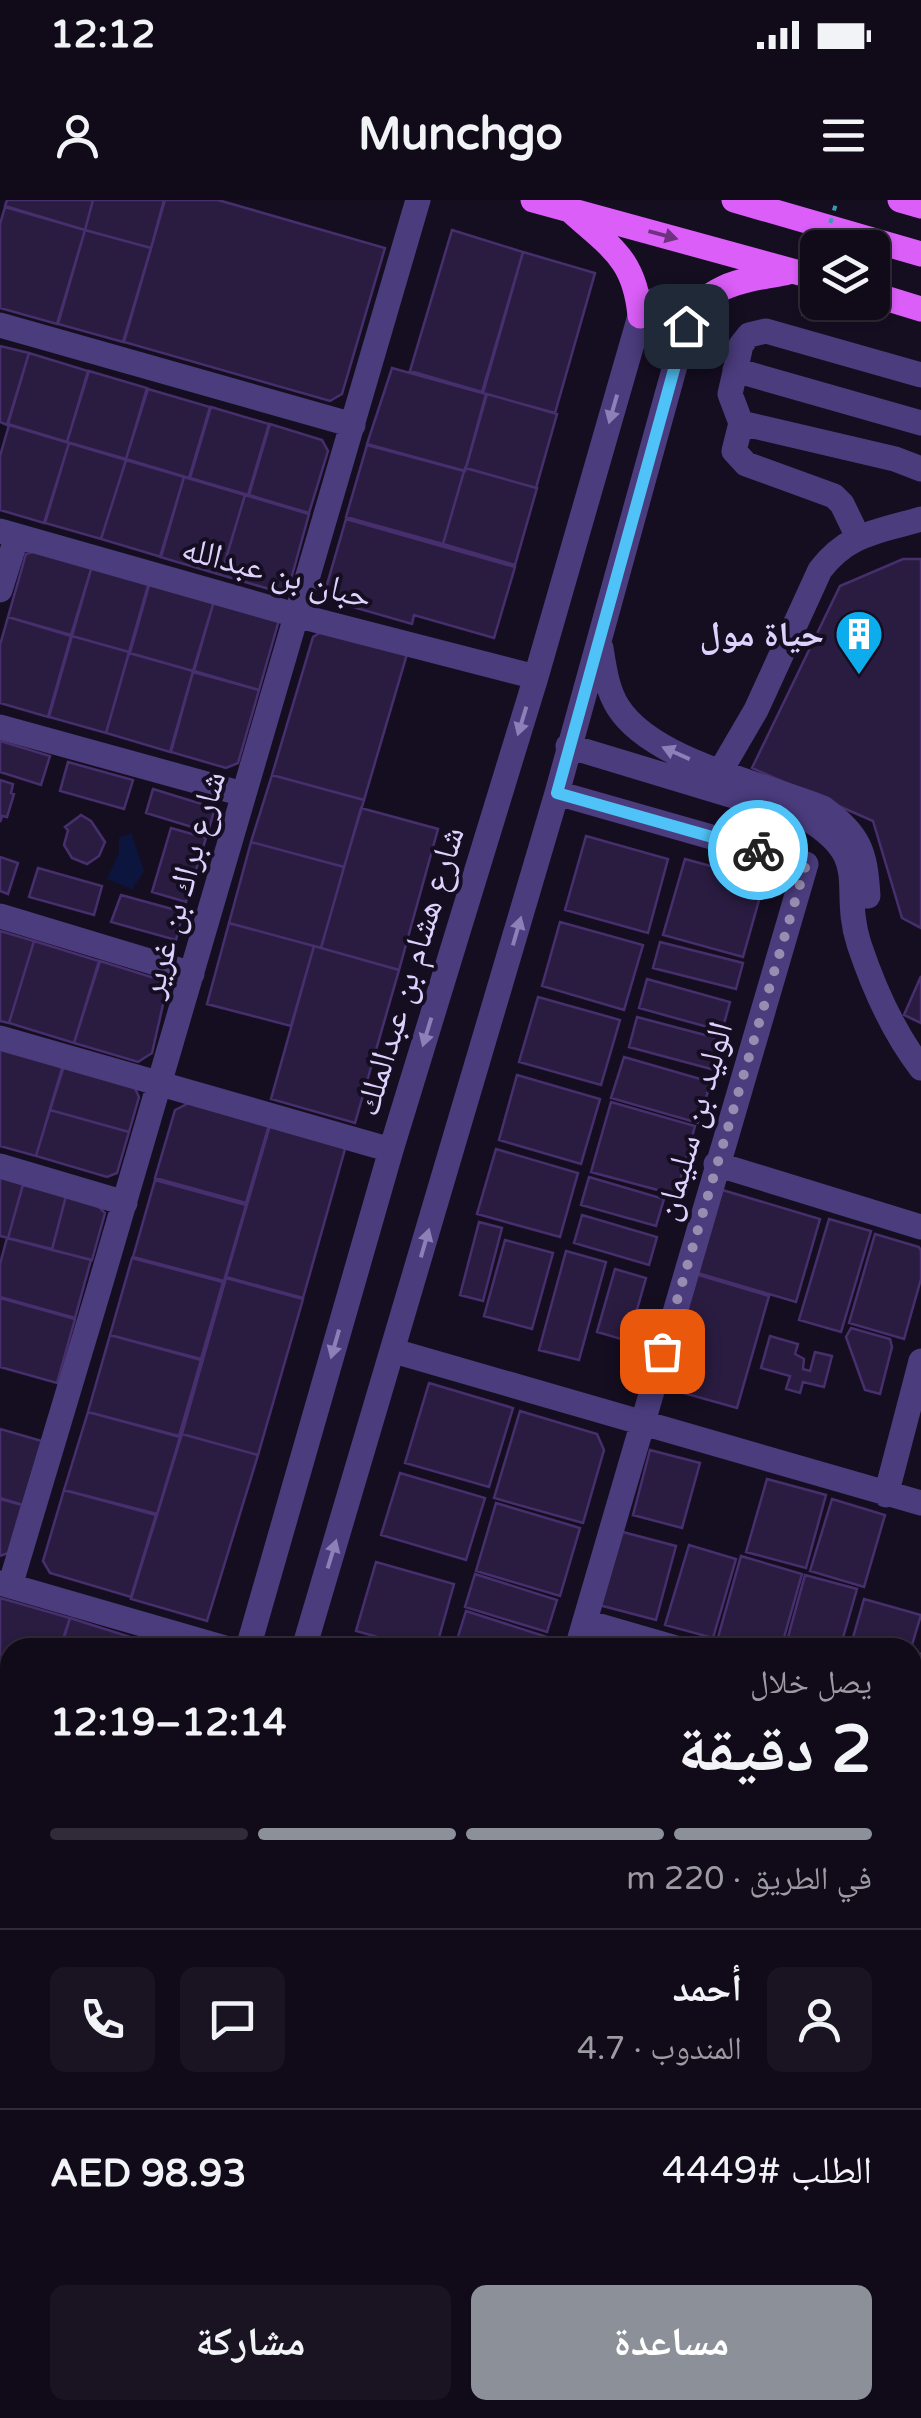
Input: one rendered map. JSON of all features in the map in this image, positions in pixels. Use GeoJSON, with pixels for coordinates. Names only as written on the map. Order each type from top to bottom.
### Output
{"type":"FeatureCollection","features":[{"type":"Feature","properties":{"kind":"main road"},"geometry":{"type":"LineString","coordinates":[[533,200],[800,269]]}},
{"type":"Feature","properties":{"kind":"main road"},"geometry":{"type":"LineString","coordinates":[[734,200],[921,254]]}},
{"type":"Feature","properties":{"kind":"main road"},"geometry":{"type":"LineString","coordinates":[[900,200],[921,206]]}},
{"type":"Feature","properties":{"kind":"main road"},"geometry":{"type":"LineString","coordinates":[[569,210],[625,263],[636,282],[640,316]]}},
{"type":"Feature","properties":{"kind":"main road"},"geometry":{"type":"LineString","coordinates":[[686,326],[694,306],[708,294],[759,278],[800,273]]}},
{"type":"Feature","properties":{"kind":"main road"},"geometry":{"type":"LineString","coordinates":[[890,300],[921,309]]}},
{"type":"Feature","properties":{"kind":"street","name":"شارع براك بن غرير"},"geometry":{"type":"LineString","coordinates":[[5,1585],[125,1203],[418,200]]}},
{"type":"Feature","properties":{"kind":"street"},"geometry":{"type":"LineString","coordinates":[[307,1638],[557,793],[686,326],[676,306],[664,300],[652,302],[640,316]]}},
{"type":"Feature","properties":{"kind":"street","name":"شارع هشام بن عبدالملك"},"geometry":{"type":"LineString","coordinates":[[251,1638],[391,1150],[536,678],[640,316]]}},
{"type":"Feature","properties":{"kind":"street"},"geometry":{"type":"LineString","coordinates":[[0,325],[353,426]]}},
{"type":"Feature","properties":{"kind":"street"},"geometry":{"type":"LineString","coordinates":[[858,537],[834,496],[738,458],[734,451],[741,424],[730,394],[741,344],[749,335],[766,331],[921,375]]}},
{"type":"Feature","properties":{"kind":"street"},"geometry":{"type":"LineString","coordinates":[[736,370],[921,423]]}},
{"type":"Feature","properties":{"kind":"street"},"geometry":{"type":"LineString","coordinates":[[741,424],[895,459],[921,469]]}},
{"type":"Feature","properties":{"kind":"street"},"geometry":{"type":"LineString","coordinates":[[721,770],[756,710],[820,570],[835,550],[858,537],[921,519]]}},
{"type":"Feature","properties":{"kind":"street"},"geometry":{"type":"LineString","coordinates":[[0,590],[8,533]]}},
{"type":"Feature","properties":{"kind":"street","name":"حبان بن عبدالله"},"geometry":{"type":"LineString","coordinates":[[8,533],[536,678]]}},
{"type":"Feature","properties":{"kind":"street"},"geometry":{"type":"LineString","coordinates":[[600,642],[612,695],[633,726],[668,751],[823,808],[844,823],[859,841],[866,862],[868,902],[858,940]]}},
{"type":"Feature","properties":{"kind":"street"},"geometry":{"type":"LineString","coordinates":[[0,727],[243,794]]}},
{"type":"Feature","properties":{"kind":"street"},"geometry":{"type":"LineString","coordinates":[[568,746],[806,818],[832,834],[845,849],[858,940],[874,982],[921,1068]]}},
{"type":"Feature","properties":{"kind":"street","name":"الوليد بن سليمان"},"geometry":{"type":"LineString","coordinates":[[557,793],[806,864],[580,1638]]}},
{"type":"Feature","properties":{"kind":"street"},"geometry":{"type":"LineString","coordinates":[[0,916],[192,974]]}},
{"type":"Feature","properties":{"kind":"street"},"geometry":{"type":"LineString","coordinates":[[0,1038],[391,1150]]}},
{"type":"Feature","properties":{"kind":"street"},"geometry":{"type":"LineString","coordinates":[[716,1164],[921,1227]]}},
{"type":"Feature","properties":{"kind":"street"},"geometry":{"type":"LineString","coordinates":[[0,1166],[125,1203]]}},
{"type":"Feature","properties":{"kind":"street"},"geometry":{"type":"LineString","coordinates":[[394,1351],[921,1503]]}},
{"type":"Feature","properties":{"kind":"street"},"geometry":{"type":"LineString","coordinates":[[886,1494],[921,1361]]}},
{"type":"Feature","properties":{"kind":"street"},"geometry":{"type":"LineString","coordinates":[[5,1585],[190,1638]]}},
{"type":"Feature","properties":{"kind":"street"},"geometry":{"type":"LineString","coordinates":[[586,1622],[641,1638]]}},
{"type":"Feature","properties":{"kind":"path"},"geometry":{"type":"LineString","coordinates":[[829,230],[837,200]]}},
{"type":"Feature","properties":{"kind":"water"},"geometry":{"type":"Polygon","coordinates":[[[131,833],[144,871],[132,889],[107,879],[119,853],[119,838],[131,833]]]}},
{"type":"Feature","properties":{"kind":"building"},"geometry":{"type":"Polygon","coordinates":[[[7,200],[93,200],[85,230],[5,206],[7,200]]]}},
{"type":"Feature","properties":{"kind":"building"},"geometry":{"type":"Polygon","coordinates":[[[93,200],[164,200],[151,248],[85,230],[93,200]]]}},
{"type":"Feature","properties":{"kind":"building"},"geometry":{"type":"Polygon","coordinates":[[[165,200],[218,200],[385,248],[342,394],[330,401],[124,342],[165,200]]]}},
{"type":"Feature","properties":{"kind":"building"},"geometry":{"type":"Polygon","coordinates":[[[5,207],[85,230],[57,324],[0,308],[0,224],[5,207]]]}},
{"type":"Feature","properties":{"kind":"building"},"geometry":{"type":"Polygon","coordinates":[[[85,230],[151,248],[123,342],[58,324],[85,230]]]}},
{"type":"Feature","properties":{"kind":"building"},"geometry":{"type":"Polygon","coordinates":[[[452,230],[523,252],[482,392],[410,371],[452,230]]]}},
{"type":"Feature","properties":{"kind":"building"},"geometry":{"type":"Polygon","coordinates":[[[523,252],[595,273],[555,413],[483,393],[523,252]]]}},
{"type":"Feature","properties":{"kind":"building"},"geometry":{"type":"Polygon","coordinates":[[[0,346],[29,353],[7,425],[0,422],[0,346]]]}},
{"type":"Feature","properties":{"kind":"building"},"geometry":{"type":"Polygon","coordinates":[[[29,353],[88,371],[67,442],[8,424],[29,353]]]}},
{"type":"Feature","properties":{"kind":"building"},"geometry":{"type":"Polygon","coordinates":[[[392,368],[486,394],[465,471],[367,444],[392,368]]]}},
{"type":"Feature","properties":{"kind":"building"},"geometry":{"type":"Polygon","coordinates":[[[89,371],[147,388],[126,459],[67,442],[89,371]]]}},
{"type":"Feature","properties":{"kind":"building"},"geometry":{"type":"Polygon","coordinates":[[[148,389],[210,407],[189,478],[126,459],[148,389]]]}},
{"type":"Feature","properties":{"kind":"building"},"geometry":{"type":"Polygon","coordinates":[[[487,394],[557,414],[536,488],[466,468],[487,394]]]}},
{"type":"Feature","properties":{"kind":"building"},"geometry":{"type":"Polygon","coordinates":[[[211,407],[269,424],[248,495],[190,478],[211,407]]]}},
{"type":"Feature","properties":{"kind":"building"},"geometry":{"type":"Polygon","coordinates":[[[270,424],[322,440],[328,451],[309,513],[249,495],[270,424]]]}},
{"type":"Feature","properties":{"kind":"building"},"geometry":{"type":"Polygon","coordinates":[[[9,425],[69,443],[44,523],[0,510],[0,456],[9,425]]]}},
{"type":"Feature","properties":{"kind":"building"},"geometry":{"type":"Polygon","coordinates":[[[69,443],[126,460],[101,539],[45,523],[69,443]]]}},
{"type":"Feature","properties":{"kind":"building"},"geometry":{"type":"Polygon","coordinates":[[[367,445],[464,471],[443,544],[346,517],[367,445]]]}},
{"type":"Feature","properties":{"kind":"building"},"geometry":{"type":"Polygon","coordinates":[[[126,460],[184,477],[161,557],[101,539],[126,460]]]}},
{"type":"Feature","properties":{"kind":"building"},"geometry":{"type":"Polygon","coordinates":[[[465,468],[537,488],[515,565],[443,544],[465,468]]]}},
{"type":"Feature","properties":{"kind":"building"},"geometry":{"type":"Polygon","coordinates":[[[184,477],[245,495],[221,575],[160,557],[184,477]]]}},
{"type":"Feature","properties":{"kind":"building"},"geometry":{"type":"Polygon","coordinates":[[[245,495],[309,514],[290,583],[276,591],[221,575],[245,495]]]}},
{"type":"Feature","properties":{"kind":"building"},"geometry":{"type":"Polygon","coordinates":[[[346,519],[515,567],[494,638],[414,615],[412,624],[332,601],[326,588],[346,519]]]}},
{"type":"Feature","properties":{"kind":"building"},"geometry":{"type":"Polygon","coordinates":[[[39,550],[92,566],[71,635],[8,617],[26,554],[39,550]]]}},
{"type":"Feature","properties":{"kind":"building","name":"حياة مول"},"geometry":{"type":"Polygon","coordinates":[[[903,559],[921,559],[921,928],[902,918],[873,821],[752,768],[840,586],[903,559]]]}},
{"type":"Feature","properties":{"kind":"building"},"geometry":{"type":"Polygon","coordinates":[[[92,566],[149,582],[129,652],[72,636],[92,566]]]}},
{"type":"Feature","properties":{"kind":"building"},"geometry":{"type":"Polygon","coordinates":[[[150,582],[214,601],[193,671],[130,653],[150,582]]]}},
{"type":"Feature","properties":{"kind":"building"},"geometry":{"type":"Polygon","coordinates":[[[214,601],[279,620],[259,690],[194,671],[214,601]]]}},
{"type":"Feature","properties":{"kind":"building"},"geometry":{"type":"Polygon","coordinates":[[[8,617],[71,636],[48,717],[0,703],[0,645],[8,617]]]}},
{"type":"Feature","properties":{"kind":"building"},"geometry":{"type":"Polygon","coordinates":[[[324,630],[407,654],[364,800],[272,775],[313,637],[324,630]]]}},
{"type":"Feature","properties":{"kind":"building"},"geometry":{"type":"Polygon","coordinates":[[[72,636],[129,652],[106,733],[49,717],[72,636]]]}},
{"type":"Feature","properties":{"kind":"building"},"geometry":{"type":"Polygon","coordinates":[[[129,653],[193,671],[170,752],[106,733],[129,653]]]}},
{"type":"Feature","properties":{"kind":"building"},"geometry":{"type":"Polygon","coordinates":[[[193,672],[259,690],[238,763],[226,768],[171,752],[193,672]]]}},
{"type":"Feature","properties":{"kind":"building"},"geometry":{"type":"Polygon","coordinates":[[[0,741],[50,756],[41,785],[0,772],[0,741]]]}},
{"type":"Feature","properties":{"kind":"building"},"geometry":{"type":"Polygon","coordinates":[[[68,762],[133,780],[124,809],[60,791],[68,762]]]}},
{"type":"Feature","properties":{"kind":"building"},"geometry":{"type":"Polygon","coordinates":[[[272,775],[364,800],[344,867],[251,842],[272,775]]]}},
{"type":"Feature","properties":{"kind":"building"},"geometry":{"type":"Polygon","coordinates":[[[0,780],[13,784],[14,794],[7,817],[2,816],[0,822],[0,780]]]}},
{"type":"Feature","properties":{"kind":"building"},"geometry":{"type":"Polygon","coordinates":[[[153,789],[215,808],[208,832],[146,813],[153,789]]]}},
{"type":"Feature","properties":{"kind":"building"},"geometry":{"type":"Polygon","coordinates":[[[361,808],[438,829],[399,970],[321,948],[361,808]]]}},
{"type":"Feature","properties":{"kind":"building"},"geometry":{"type":"Polygon","coordinates":[[[81,815],[91,821],[105,842],[99,856],[87,864],[72,858],[64,845],[68,830],[65,827],[81,815]]]}},
{"type":"Feature","properties":{"kind":"building"},"geometry":{"type":"Polygon","coordinates":[[[171,828],[206,838],[186,902],[152,892],[171,828]]]}},
{"type":"Feature","properties":{"kind":"building"},"geometry":{"type":"Polygon","coordinates":[[[586,836],[668,859],[648,933],[565,910],[586,836]]]}},
{"type":"Feature","properties":{"kind":"building"},"geometry":{"type":"Polygon","coordinates":[[[251,842],[344,867],[321,948],[229,923],[251,842]]]}},
{"type":"Feature","properties":{"kind":"building"},"geometry":{"type":"Polygon","coordinates":[[[0,857],[18,863],[8,894],[0,891],[0,857]]]}},
{"type":"Feature","properties":{"kind":"building"},"geometry":{"type":"Polygon","coordinates":[[[685,859],[758,879],[761,893],[743,957],[663,935],[685,859]]]}},
{"type":"Feature","properties":{"kind":"building"},"geometry":{"type":"Polygon","coordinates":[[[38,868],[102,886],[94,915],[29,897],[38,868]]]}},
{"type":"Feature","properties":{"kind":"building"},"geometry":{"type":"Polygon","coordinates":[[[121,895],[183,912],[176,940],[111,922],[121,895]]]}},
{"type":"Feature","properties":{"kind":"building"},"geometry":{"type":"Polygon","coordinates":[[[560,922],[643,945],[624,1010],[542,986],[560,922]]]}},
{"type":"Feature","properties":{"kind":"building"},"geometry":{"type":"Polygon","coordinates":[[[229,923],[314,946],[291,1026],[207,1004],[229,923]]]}},
{"type":"Feature","properties":{"kind":"building"},"geometry":{"type":"Polygon","coordinates":[[[0,931],[34,941],[9,1023],[0,1021],[0,931]]]}},
{"type":"Feature","properties":{"kind":"building"},"geometry":{"type":"Polygon","coordinates":[[[34,941],[99,961],[74,1043],[9,1023],[34,941]]]}},
{"type":"Feature","properties":{"kind":"building"},"geometry":{"type":"Polygon","coordinates":[[[660,942],[743,963],[736,989],[653,968],[660,942]]]}},
{"type":"Feature","properties":{"kind":"building"},"geometry":{"type":"Polygon","coordinates":[[[314,946],[399,970],[355,1123],[271,1099],[314,946]]]}},
{"type":"Feature","properties":{"kind":"building"},"geometry":{"type":"Polygon","coordinates":[[[100,961],[161,980],[167,987],[152,1053],[138,1062],[74,1043],[100,961]]]}},
{"type":"Feature","properties":{"kind":"building"},"geometry":{"type":"Polygon","coordinates":[[[921,976],[921,1023],[904,1015],[921,976]]]}},
{"type":"Feature","properties":{"kind":"building"},"geometry":{"type":"Polygon","coordinates":[[[647,979],[730,1002],[722,1031],[639,1008],[647,979]]]}},
{"type":"Feature","properties":{"kind":"building"},"geometry":{"type":"Polygon","coordinates":[[[538,997],[620,1020],[601,1085],[519,1062],[538,997]]]}},
{"type":"Feature","properties":{"kind":"building"},"geometry":{"type":"Polygon","coordinates":[[[637,1017],[720,1039],[711,1069],[629,1047],[637,1017]]]}},
{"type":"Feature","properties":{"kind":"building"},"geometry":{"type":"Polygon","coordinates":[[[0,1048],[63,1065],[36,1156],[0,1146],[0,1048]]]}},
{"type":"Feature","properties":{"kind":"building"},"geometry":{"type":"Polygon","coordinates":[[[624,1057],[711,1082],[698,1123],[611,1098],[624,1057]]]}},
{"type":"Feature","properties":{"kind":"building"},"geometry":{"type":"Polygon","coordinates":[[[64,1066],[134,1086],[139,1097],[129,1132],[50,1110],[64,1066]]]}},
{"type":"Feature","properties":{"kind":"building"},"geometry":{"type":"Polygon","coordinates":[[[517,1075],[600,1099],[581,1164],[499,1140],[517,1075]]]}},
{"type":"Feature","properties":{"kind":"building"},"geometry":{"type":"Polygon","coordinates":[[[611,1102],[695,1126],[676,1195],[591,1172],[611,1102]]]}},
{"type":"Feature","properties":{"kind":"building"},"geometry":{"type":"Polygon","coordinates":[[[189,1103],[269,1125],[246,1203],[155,1178],[175,1110],[189,1103]]]}},
{"type":"Feature","properties":{"kind":"building"},"geometry":{"type":"Polygon","coordinates":[[[50,1110],[129,1132],[117,1173],[107,1177],[36,1156],[50,1110]]]}},
{"type":"Feature","properties":{"kind":"building"},"geometry":{"type":"Polygon","coordinates":[[[271,1122],[347,1142],[303,1298],[226,1277],[271,1122]]]}},
{"type":"Feature","properties":{"kind":"building"},"geometry":{"type":"Polygon","coordinates":[[[496,1149],[578,1173],[560,1237],[477,1214],[496,1149]]]}},
{"type":"Feature","properties":{"kind":"building"},"geometry":{"type":"Polygon","coordinates":[[[0,1177],[23,1184],[8,1238],[0,1236],[0,1177]]]}},
{"type":"Feature","properties":{"kind":"building"},"geometry":{"type":"Polygon","coordinates":[[[589,1177],[664,1199],[656,1226],[581,1205],[589,1177]]]}},
{"type":"Feature","properties":{"kind":"building"},"geometry":{"type":"Polygon","coordinates":[[[155,1180],[246,1205],[224,1281],[133,1257],[155,1180]]]}},
{"type":"Feature","properties":{"kind":"building"},"geometry":{"type":"Polygon","coordinates":[[[23,1185],[66,1196],[52,1249],[8,1238],[23,1185]]]}},
{"type":"Feature","properties":{"kind":"building"},"geometry":{"type":"Polygon","coordinates":[[[719,1189],[820,1219],[796,1302],[694,1272],[719,1189]]]}},
{"type":"Feature","properties":{"kind":"building"},"geometry":{"type":"Polygon","coordinates":[[[66,1196],[97,1205],[105,1213],[92,1260],[52,1250],[66,1196]]]}},
{"type":"Feature","properties":{"kind":"building"},"geometry":{"type":"Polygon","coordinates":[[[582,1215],[657,1237],[649,1265],[574,1243],[582,1215]]]}},
{"type":"Feature","properties":{"kind":"building"},"geometry":{"type":"Polygon","coordinates":[[[829,1219],[871,1231],[841,1332],[799,1320],[829,1219]]]}},
{"type":"Feature","properties":{"kind":"building"},"geometry":{"type":"Polygon","coordinates":[[[479,1222],[502,1228],[483,1301],[460,1295],[479,1222]]]}},
{"type":"Feature","properties":{"kind":"building"},"geometry":{"type":"Polygon","coordinates":[[[875,1234],[919,1247],[921,1251],[921,1279],[904,1339],[849,1323],[875,1234]]]}},
{"type":"Feature","properties":{"kind":"building"},"geometry":{"type":"Polygon","coordinates":[[[7,1238],[91,1260],[75,1318],[0,1297],[0,1264],[7,1238]]]}},
{"type":"Feature","properties":{"kind":"building"},"geometry":{"type":"Polygon","coordinates":[[[505,1240],[553,1253],[532,1329],[484,1316],[505,1240]]]}},
{"type":"Feature","properties":{"kind":"building"},"geometry":{"type":"Polygon","coordinates":[[[566,1251],[606,1262],[579,1360],[539,1350],[566,1251]]]}},
{"type":"Feature","properties":{"kind":"building"},"geometry":{"type":"Polygon","coordinates":[[[132,1258],[223,1282],[201,1359],[110,1335],[132,1258]]]}},
{"type":"Feature","properties":{"kind":"building"},"geometry":{"type":"Polygon","coordinates":[[[615,1269],[646,1278],[628,1341],[597,1332],[615,1269]]]}},
{"type":"Feature","properties":{"kind":"building"},"geometry":{"type":"Polygon","coordinates":[[[692,1273],[769,1296],[737,1408],[669,1389],[662,1377],[692,1273]]]}},
{"type":"Feature","properties":{"kind":"building"},"geometry":{"type":"Polygon","coordinates":[[[226,1278],[303,1299],[258,1455],[182,1434],[226,1278]]]}},
{"type":"Feature","properties":{"kind":"building"},"geometry":{"type":"Polygon","coordinates":[[[0,1298],[75,1319],[57,1383],[0,1367],[0,1298]]]}},
{"type":"Feature","properties":{"kind":"building"},"geometry":{"type":"Polygon","coordinates":[[[851,1328],[890,1339],[892,1347],[880,1394],[865,1390],[846,1337],[851,1328]]]}},
{"type":"Feature","properties":{"kind":"building"},"geometry":{"type":"Polygon","coordinates":[[[110,1335],[201,1360],[179,1436],[88,1412],[110,1335]]]}},
{"type":"Feature","properties":{"kind":"building"},"geometry":{"type":"Polygon","coordinates":[[[770,1336],[798,1344],[795,1354],[804,1359],[803,1369],[810,1371],[815,1352],[832,1356],[824,1387],[803,1382],[800,1393],[786,1389],[790,1376],[761,1368],[770,1336]]]}},
{"type":"Feature","properties":{"kind":"building"},"geometry":{"type":"Polygon","coordinates":[[[429,1383],[513,1408],[489,1487],[405,1463],[429,1383]]]}},
{"type":"Feature","properties":{"kind":"building"},"geometry":{"type":"Polygon","coordinates":[[[520,1411],[597,1434],[604,1450],[583,1523],[494,1498],[520,1411]]]}},
{"type":"Feature","properties":{"kind":"building"},"geometry":{"type":"Polygon","coordinates":[[[88,1412],[180,1437],[157,1514],[64,1490],[88,1412]]]}},
{"type":"Feature","properties":{"kind":"building"},"geometry":{"type":"Polygon","coordinates":[[[0,1429],[42,1441],[23,1505],[0,1498],[0,1429]]]}},
{"type":"Feature","properties":{"kind":"building"},"geometry":{"type":"Polygon","coordinates":[[[182,1434],[258,1455],[207,1621],[131,1599],[182,1434]]]}},
{"type":"Feature","properties":{"kind":"building"},"geometry":{"type":"Polygon","coordinates":[[[650,1450],[700,1463],[682,1528],[633,1515],[650,1450]]]}},
{"type":"Feature","properties":{"kind":"building"},"geometry":{"type":"Polygon","coordinates":[[[400,1473],[485,1498],[466,1560],[381,1535],[400,1473]]]}},
{"type":"Feature","properties":{"kind":"building"},"geometry":{"type":"Polygon","coordinates":[[[767,1479],[826,1495],[806,1568],[746,1552],[767,1479]]]}},
{"type":"Feature","properties":{"kind":"building"},"geometry":{"type":"Polygon","coordinates":[[[64,1490],[156,1515],[131,1597],[50,1573],[43,1561],[64,1490]]]}},
{"type":"Feature","properties":{"kind":"building"},"geometry":{"type":"Polygon","coordinates":[[[0,1499],[22,1505],[8,1553],[0,1556],[0,1499]]]}},
{"type":"Feature","properties":{"kind":"building"},"geometry":{"type":"Polygon","coordinates":[[[832,1499],[885,1515],[864,1587],[810,1571],[832,1499]]]}},
{"type":"Feature","properties":{"kind":"building"},"geometry":{"type":"Polygon","coordinates":[[[496,1503],[580,1528],[560,1596],[476,1571],[496,1503]]]}},
{"type":"Feature","properties":{"kind":"building"},"geometry":{"type":"Polygon","coordinates":[[[619,1531],[676,1546],[656,1620],[599,1605],[619,1531]]]}},
{"type":"Feature","properties":{"kind":"building"},"geometry":{"type":"Polygon","coordinates":[[[689,1545],[736,1559],[713,1638],[665,1625],[689,1545]]]}},
{"type":"Feature","properties":{"kind":"building"},"geometry":{"type":"Polygon","coordinates":[[[741,1556],[802,1574],[784,1638],[718,1638],[741,1556]]]}},
{"type":"Feature","properties":{"kind":"building"},"geometry":{"type":"Polygon","coordinates":[[[376,1562],[454,1584],[439,1638],[381,1638],[356,1631],[376,1562]]]}},
{"type":"Feature","properties":{"kind":"building"},"geometry":{"type":"Polygon","coordinates":[[[475,1574],[557,1600],[547,1632],[465,1607],[475,1574]]]}},
{"type":"Feature","properties":{"kind":"building"},"geometry":{"type":"Polygon","coordinates":[[[805,1575],[857,1589],[843,1638],[788,1638],[805,1575]]]}},
{"type":"Feature","properties":{"kind":"building"},"geometry":{"type":"Polygon","coordinates":[[[0,1598],[70,1618],[63,1638],[0,1638],[0,1598]]]}},
{"type":"Feature","properties":{"kind":"building"},"geometry":{"type":"Polygon","coordinates":[[[864,1599],[921,1615],[914,1638],[853,1638],[864,1599]]]}},
{"type":"Feature","properties":{"kind":"building"},"geometry":{"type":"Polygon","coordinates":[[[466,1611],[547,1637],[547,1638],[458,1638],[466,1611]]]}},
{"type":"Feature","properties":{"kind":"building"},"geometry":{"type":"Polygon","coordinates":[[[70,1618],[133,1638],[64,1638],[70,1618]]]}},
{"type":"Feature","properties":{"kind":"way so far"},"geometry":{"type":"LineString","coordinates":[[662,1351],[806,864],[758,850]]}},
{"type":"Feature","properties":{"kind":"place","name":"حياة مول"},"geometry":{"type":"Point","coordinates":[859,676]}},
{"type":"Feature","properties":{"kind":"route"},"geometry":{"type":"LineString","coordinates":[[686,326],[557,793],[758,850]]}}]}
